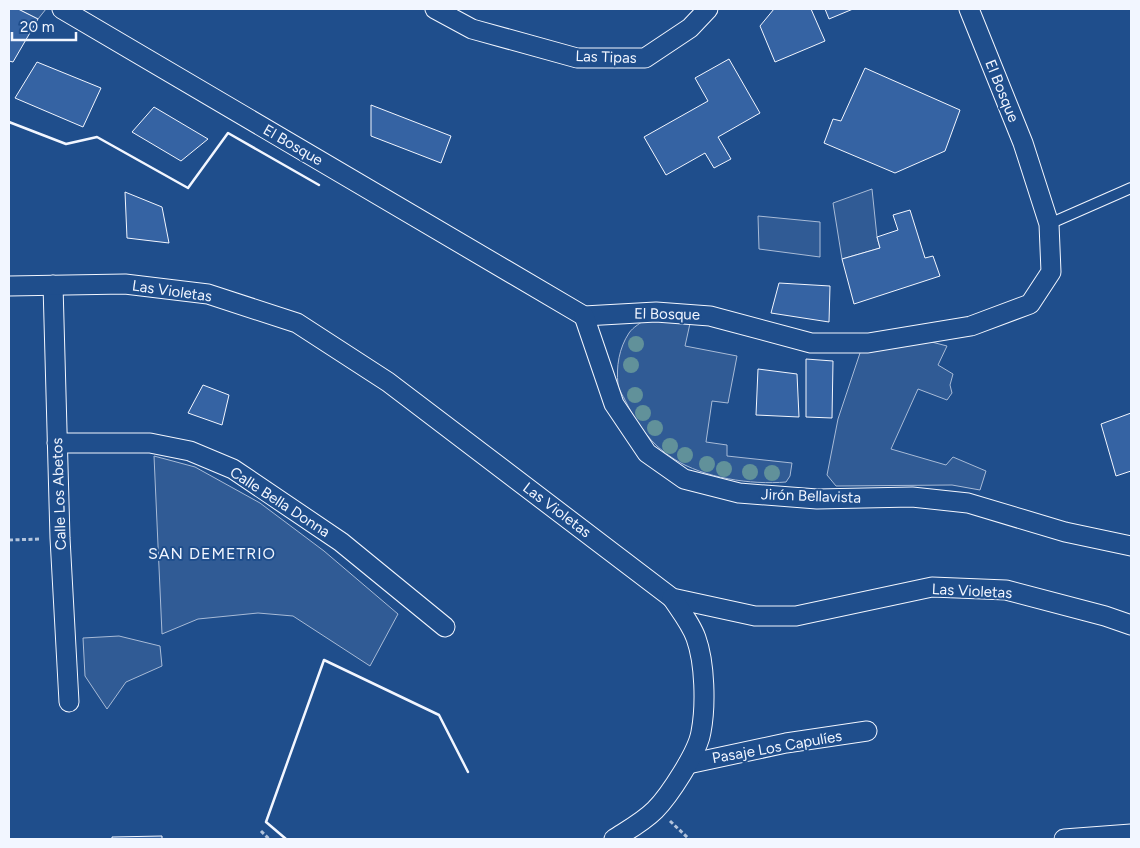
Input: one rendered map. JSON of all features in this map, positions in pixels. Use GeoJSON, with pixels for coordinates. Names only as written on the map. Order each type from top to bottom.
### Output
{"type":"FeatureCollection","features":[{"type":"Feature","properties":{"kind":"street","name":"El Bosque"},"geometry":{"type":"LineString","coordinates":[[62,9],[584,316],[656,312],[710,316],[811,343],[868,343],[971,326],[1030,304],[1051,272],[1049,224],[1023,143],[969,9]]}},
{"type":"Feature","properties":{"kind":"street","name":"Las Tipas"},"geometry":{"type":"LineString","coordinates":[[435,9],[472,29],[577,58],[645,58],[690,28],[708,9]]}},
{"type":"Feature","properties":{"kind":"street","name":"Las Violetas"},"geometry":{"type":"LineString","coordinates":[[9,286],[125,284],[208,294],[297,323],[388,382],[672,598],[755,616],[796,616],[932,588],[1006,590],[1131,624]]}},
{"type":"Feature","properties":{"kind":"street","name":"Calle Los Abetos"},"geometry":{"type":"LineString","coordinates":[[53,285],[60,538],[69,702]]}},
{"type":"Feature","properties":{"kind":"street","name":"Jirón Bellavista"},"geometry":{"type":"LineString","coordinates":[[584,316],[614,404],[647,453],[684,479],[739,494],[816,499],[912,497],[968,502],[1066,532],[1131,546]]}},
{"type":"Feature","properties":{"kind":"street","name":"Calle Bella Donna"},"geometry":{"type":"LineString","coordinates":[[57,443],[150,444],[190,451],[233,469],[341,542],[445,627]]}},
{"type":"Feature","properties":{"kind":"street"},"geometry":{"type":"LineString","coordinates":[[614,839],[645,819],[656,809],[670,792],[688,764],[701,734],[704,684],[696,637],[672,598]]}},
{"type":"Feature","properties":{"kind":"street","name":"Pasaje Los Capulíes"},"geometry":{"type":"LineString","coordinates":[[688,764],[786,743],[867,731]]}},
{"type":"Feature","properties":{"kind":"street"},"geometry":{"type":"LineString","coordinates":[[1064,839],[1131,834]]}},
{"type":"Feature","properties":{"kind":"lane"},"geometry":{"type":"LineString","coordinates":[[1049,224],[1131,188]]}},
{"type":"Feature","properties":{"kind":"path"},"geometry":{"type":"LineString","coordinates":[[9,540],[60,538]]}},
{"type":"Feature","properties":{"kind":"path"},"geometry":{"type":"LineString","coordinates":[[656,809],[689,839]]}},
{"type":"Feature","properties":{"kind":"path"},"geometry":{"type":"LineString","coordinates":[[261,831],[269,839]]}},
{"type":"Feature","properties":{"kind":"shaded area"},"geometry":{"type":"Polygon","coordinates":[[[18,9],[46,9],[38,19],[18,9]]]}},
{"type":"Feature","properties":{"kind":"shaded area"},"geometry":{"type":"Polygon","coordinates":[[[872,189],[880,248],[842,259],[833,203],[872,189]]]}},
{"type":"Feature","properties":{"kind":"shaded area"},"geometry":{"type":"Polygon","coordinates":[[[758,216],[820,222],[820,257],[759,249],[758,216]]]}},
{"type":"Feature","properties":{"kind":"shaded area"},"geometry":{"type":"Polygon","coordinates":[[[647,318],[691,319],[685,346],[737,356],[728,403],[712,401],[706,442],[727,445],[727,456],[792,463],[790,476],[786,482],[743,481],[699,471],[674,459],[651,440],[639,425],[629,407],[619,388],[617,378],[619,358],[629,333],[647,318]]]}},
{"type":"Feature","properties":{"kind":"shaded area"},"geometry":{"type":"Polygon","coordinates":[[[928,341],[947,346],[938,365],[953,374],[950,385],[952,393],[947,400],[918,389],[891,449],[946,465],[953,457],[986,471],[980,490],[952,485],[836,486],[827,475],[838,419],[861,350],[928,341]]]}},
{"type":"Feature","properties":{"kind":"shaded area"},"geometry":{"type":"Polygon","coordinates":[[[154,456],[195,467],[260,503],[324,551],[398,614],[370,666],[293,616],[258,613],[198,619],[162,634],[154,456]]]}},
{"type":"Feature","properties":{"kind":"shaded area"},"geometry":{"type":"Polygon","coordinates":[[[119,636],[160,646],[162,666],[126,682],[107,709],[85,676],[83,638],[119,636]]]}},
{"type":"Feature","properties":{"kind":"building"},"geometry":{"type":"Polygon","coordinates":[[[9,9],[18,9],[38,19],[13,62],[9,61],[9,9]]]}},
{"type":"Feature","properties":{"kind":"building"},"geometry":{"type":"Polygon","coordinates":[[[774,9],[811,9],[825,41],[775,62],[760,26],[774,9]]]}},
{"type":"Feature","properties":{"kind":"building"},"geometry":{"type":"Polygon","coordinates":[[[825,9],[853,9],[829,19],[825,9]]]}},
{"type":"Feature","properties":{"kind":"building"},"geometry":{"type":"Polygon","coordinates":[[[729,59],[760,113],[718,137],[731,159],[714,168],[705,153],[666,175],[644,137],[708,101],[695,78],[729,59]]]}},
{"type":"Feature","properties":{"kind":"building"},"geometry":{"type":"Polygon","coordinates":[[[37,62],[101,88],[83,127],[15,98],[37,62]]]}},
{"type":"Feature","properties":{"kind":"building"},"geometry":{"type":"Polygon","coordinates":[[[865,68],[960,110],[945,151],[895,173],[824,143],[833,119],[841,121],[865,68]]]}},
{"type":"Feature","properties":{"kind":"building"},"geometry":{"type":"Polygon","coordinates":[[[371,105],[451,136],[441,163],[371,136],[371,105]]]}},
{"type":"Feature","properties":{"kind":"building"},"geometry":{"type":"Polygon","coordinates":[[[154,107],[208,139],[181,161],[132,132],[154,107]]]}},
{"type":"Feature","properties":{"kind":"building"},"geometry":{"type":"Polygon","coordinates":[[[125,192],[162,207],[169,243],[127,238],[125,192]]]}},
{"type":"Feature","properties":{"kind":"building"},"geometry":{"type":"Polygon","coordinates":[[[910,210],[925,258],[933,256],[940,276],[854,304],[842,259],[880,248],[877,237],[898,230],[893,215],[910,210]]]}},
{"type":"Feature","properties":{"kind":"building"},"geometry":{"type":"Polygon","coordinates":[[[779,283],[830,286],[829,322],[771,313],[779,283]]]}},
{"type":"Feature","properties":{"kind":"building"},"geometry":{"type":"Polygon","coordinates":[[[806,359],[833,361],[832,418],[806,417],[806,359]]]}},
{"type":"Feature","properties":{"kind":"building"},"geometry":{"type":"Polygon","coordinates":[[[758,369],[797,374],[799,417],[756,415],[758,369]]]}},
{"type":"Feature","properties":{"kind":"building"},"geometry":{"type":"Polygon","coordinates":[[[203,385],[229,395],[222,425],[188,413],[203,385]]]}},
{"type":"Feature","properties":{"kind":"building"},"geometry":{"type":"Polygon","coordinates":[[[1131,413],[1131,471],[1116,476],[1101,424],[1131,413]]]}},
{"type":"Feature","properties":{"kind":"building"},"geometry":{"type":"Polygon","coordinates":[[[162,836],[162,839],[112,839],[112,837],[162,836]]]}},
{"type":"Feature","properties":{"kind":"wall"},"geometry":{"type":"LineString","coordinates":[[9,122],[66,144],[97,137],[188,188],[228,133],[319,185]]}},
{"type":"Feature","properties":{"kind":"wall"},"geometry":{"type":"LineString","coordinates":[[286,839],[266,822],[324,660],[439,715],[468,772]]}},
{"type":"Feature","properties":{"kind":"district","name":"SAN DEMETRIO"},"geometry":{"type":"Point","coordinates":[212,553]}}]}
